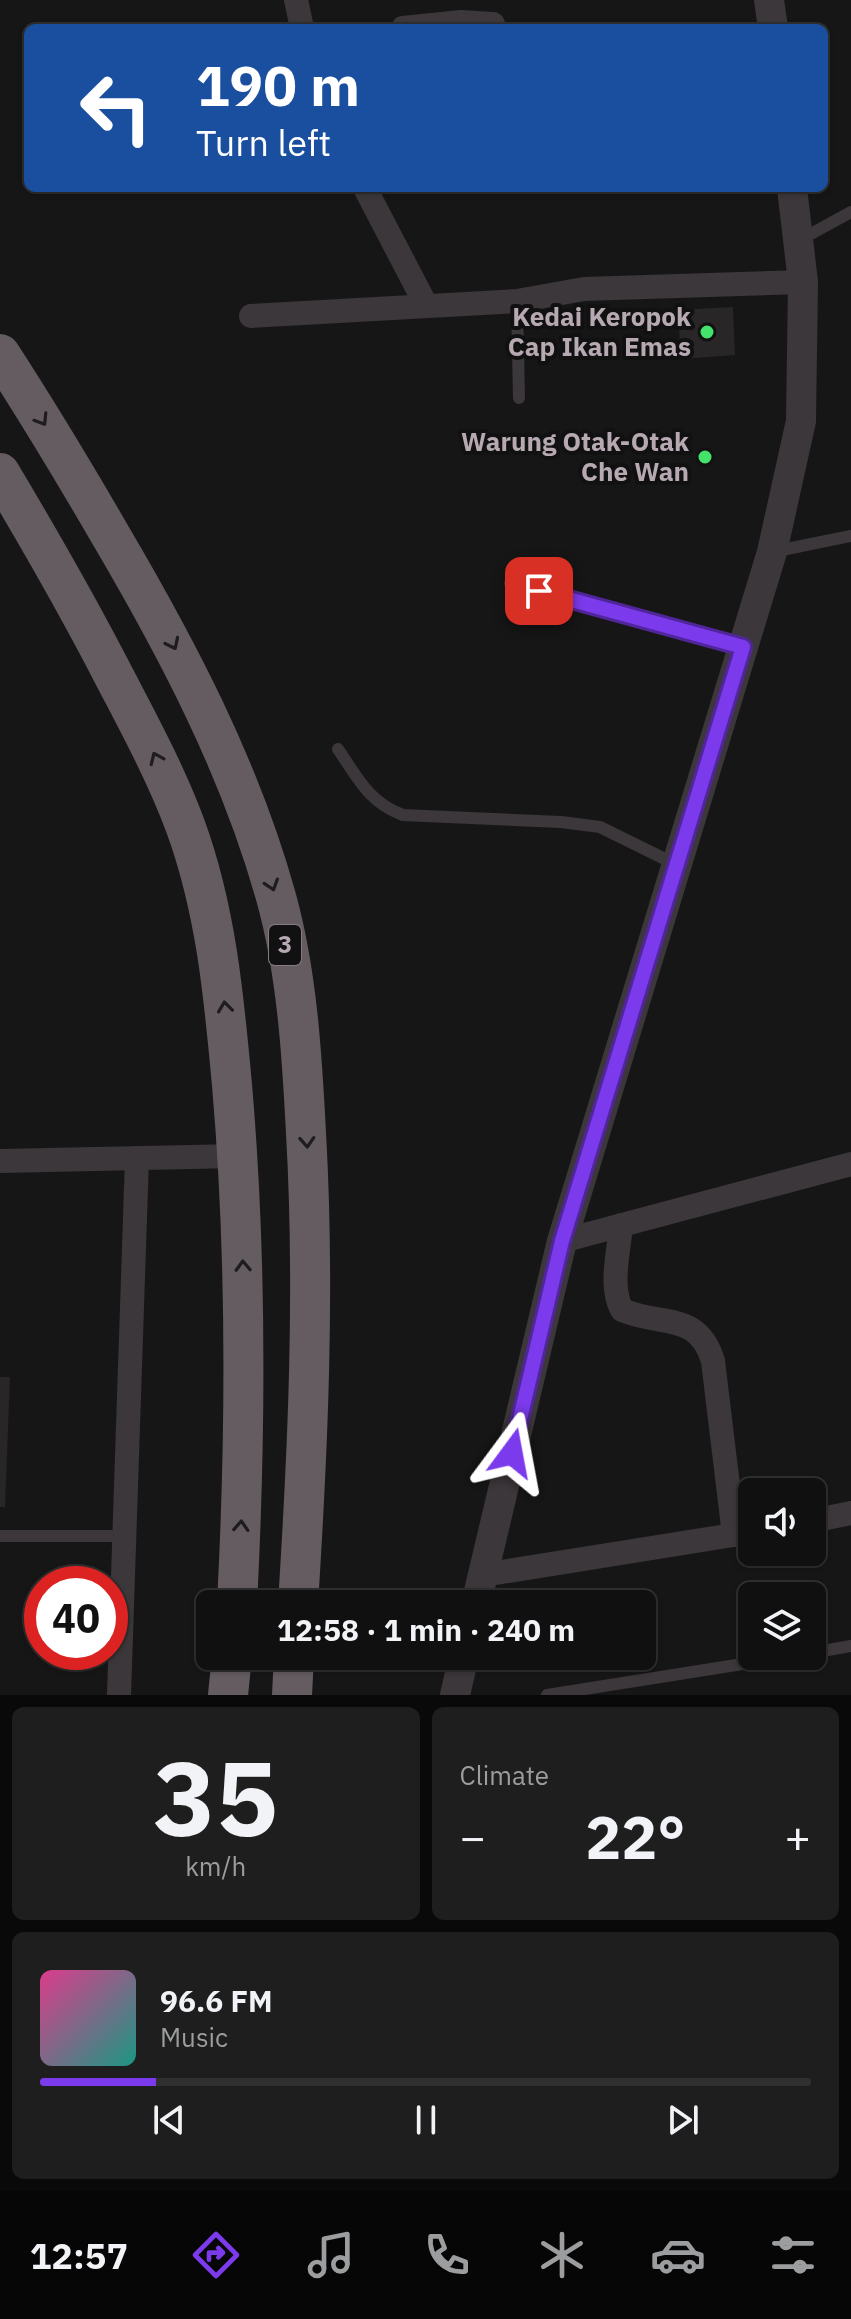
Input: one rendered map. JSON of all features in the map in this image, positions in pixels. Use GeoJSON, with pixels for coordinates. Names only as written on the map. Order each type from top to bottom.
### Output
{"type":"FeatureCollection","features":[{"type":"Feature","properties":{"kind":"highway","name":"3"},"geometry":{"type":"LineString","coordinates":[[0,354],[44,422],[167,632],[220,741],[276,898],[293,984],[304,1092],[311,1213],[309,1443],[299,1590]]}},
{"type":"Feature","properties":{"kind":"highway"},"geometry":{"type":"LineString","coordinates":[[0,473],[97,642],[146,736],[185,826],[204,886],[217,944],[238,1156],[244,1291],[243,1500],[238,1590]]}},
{"type":"Feature","properties":{"kind":"highway"},"geometry":{"type":"LineString","coordinates":[[228,1695],[231,1670]]}},
{"type":"Feature","properties":{"kind":"highway"},"geometry":{"type":"LineString","coordinates":[[292,1695],[293,1670]]}},
{"type":"Feature","properties":{"kind":"street"},"geometry":{"type":"LineString","coordinates":[[296,0],[301,24]]}},
{"type":"Feature","properties":{"kind":"street"},"geometry":{"type":"LineString","coordinates":[[769,0],[772,24]]}},
{"type":"Feature","properties":{"kind":"street"},"geometry":{"type":"LineString","coordinates":[[442,24],[493,24]]}},
{"type":"Feature","properties":{"kind":"street"},"geometry":{"type":"LineString","coordinates":[[367,192],[426,305]]}},
{"type":"Feature","properties":{"kind":"street"},"geometry":{"type":"LineString","coordinates":[[479,1590],[562,1241],[772,552],[801,421],[803,282],[792,192]]}},
{"type":"Feature","properties":{"kind":"street"},"geometry":{"type":"LineString","coordinates":[[251,316],[517,301],[584,289],[803,282]]}},
{"type":"Feature","properties":{"kind":"street"},"geometry":{"type":"LineString","coordinates":[[0,1161],[238,1156]]}},
{"type":"Feature","properties":{"kind":"street"},"geometry":{"type":"LineString","coordinates":[[119,1695],[137,1158]]}},
{"type":"Feature","properties":{"kind":"street"},"geometry":{"type":"LineString","coordinates":[[562,1241],[851,1164]]}},
{"type":"Feature","properties":{"kind":"street"},"geometry":{"type":"LineString","coordinates":[[621,1225],[615,1288],[622,1310],[687,1326],[702,1335],[708,1346],[738,1504]]}},
{"type":"Feature","properties":{"kind":"street"},"geometry":{"type":"LineString","coordinates":[[826,1518],[851,1513]]}},
{"type":"Feature","properties":{"kind":"street"},"geometry":{"type":"LineString","coordinates":[[483,1575],[738,1534]]}},
{"type":"Feature","properties":{"kind":"street"},"geometry":{"type":"LineString","coordinates":[[455,1695],[461,1670]]}},
{"type":"Feature","properties":{"kind":"lane"},"geometry":{"type":"LineString","coordinates":[[798,241],[851,212]]}},
{"type":"Feature","properties":{"kind":"lane"},"geometry":{"type":"LineString","coordinates":[[517,301],[519,398]]}},
{"type":"Feature","properties":{"kind":"lane"},"geometry":{"type":"LineString","coordinates":[[772,552],[851,536]]}},
{"type":"Feature","properties":{"kind":"lane"},"geometry":{"type":"LineString","coordinates":[[510,583],[743,647]]}},
{"type":"Feature","properties":{"kind":"lane"},"geometry":{"type":"LineString","coordinates":[[338,749],[369,795],[385,809],[403,815],[561,822],[600,827],[675,864]]}},
{"type":"Feature","properties":{"kind":"lane"},"geometry":{"type":"LineString","coordinates":[[0,1536],[124,1536]]}},
{"type":"Feature","properties":{"kind":"lane"},"geometry":{"type":"LineString","coordinates":[[826,1650],[851,1646]]}},
{"type":"Feature","properties":{"kind":"lane"},"geometry":{"type":"LineString","coordinates":[[547,1695],[738,1665]]}},
{"type":"Feature","properties":{"kind":"building","name":"Kedai Keropok Cap Ikan Emas"},"geometry":{"type":"Polygon","coordinates":[[[733,307],[735,355],[681,359],[678,310],[733,307]]]}},
{"type":"Feature","properties":{"kind":"building"},"geometry":{"type":"Polygon","coordinates":[[[0,1377],[10,1377],[5,1507],[0,1507],[0,1377]]]}},
{"type":"Feature","properties":{"kind":"place","name":"Kedai Keropok Cap Ikan Emas"},"geometry":{"type":"Point","coordinates":[707,332]}},
{"type":"Feature","properties":{"kind":"place","name":"Warung Otak-Otak Che Wan"},"geometry":{"type":"Point","coordinates":[705,457]}},
{"type":"Feature","properties":{"kind":"route"},"geometry":{"type":"LineString","coordinates":[[512,1453],[562,1241],[743,647],[539,591]]}}]}
